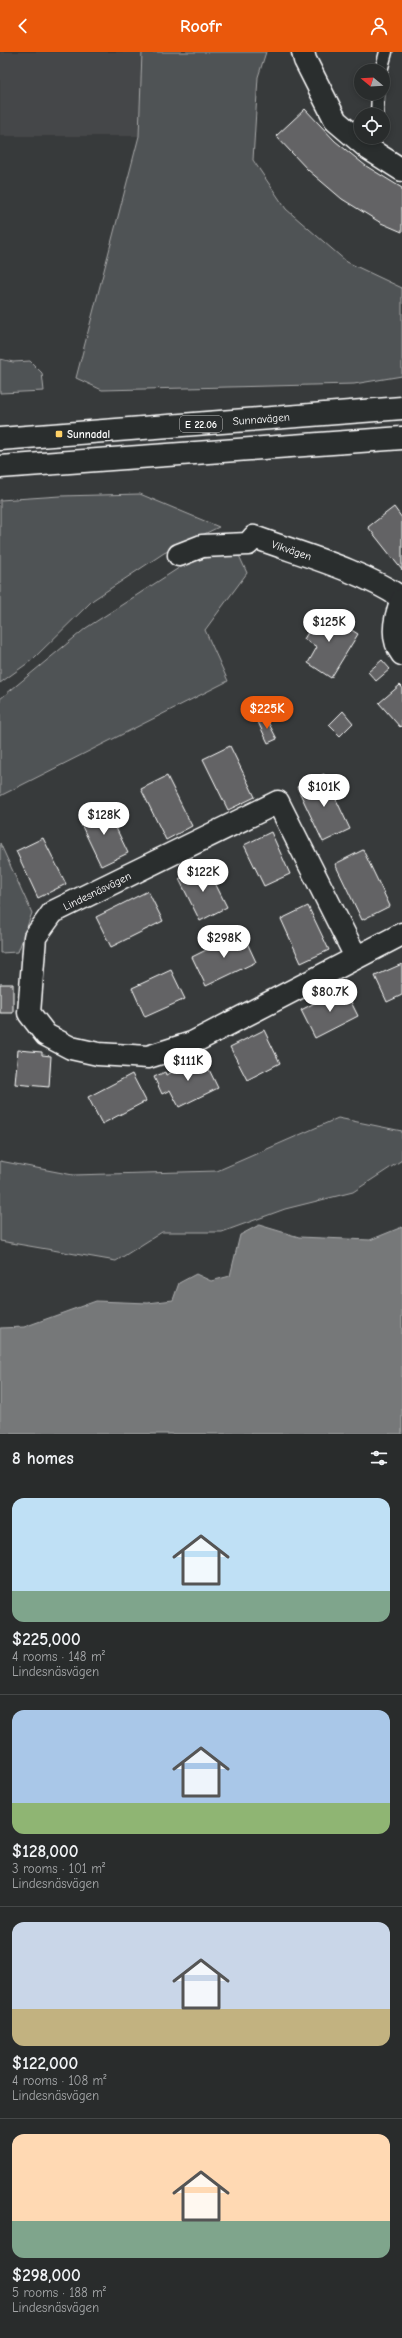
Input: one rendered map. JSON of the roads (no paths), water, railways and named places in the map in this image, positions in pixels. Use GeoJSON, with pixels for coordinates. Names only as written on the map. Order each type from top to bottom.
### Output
{"type":"FeatureCollection","features":[{"type":"Feature","properties":{"kind":"main road"},"geometry":{"type":"LineString","coordinates":[[303,52],[305,60],[336,121],[354,132]]}},
{"type":"Feature","properties":{"kind":"main road"},"geometry":{"type":"LineString","coordinates":[[372,144],[402,170]]}},
{"type":"Feature","properties":{"kind":"main road","name":"Sunnavägen"},"geometry":{"type":"LineString","coordinates":[[0,439],[402,408]]}},
{"type":"Feature","properties":{"kind":"main road"},"geometry":{"type":"LineString","coordinates":[[0,467],[402,438]]}},
{"type":"Feature","properties":{"kind":"main road","name":"Vikvägen"},"geometry":{"type":"LineString","coordinates":[[179,555],[202,546],[248,544],[254,537],[340,568],[391,591],[402,599]]}},
{"type":"Feature","properties":{"kind":"main road"},"geometry":{"type":"LineString","coordinates":[[402,599],[394,631],[398,648],[402,654]]}},
{"type":"Feature","properties":{"kind":"main road","name":"Lindesnäsvägen"},"geometry":{"type":"LineString","coordinates":[[356,957],[278,802],[53,912],[35,937],[29,1013],[46,1035],[71,1048],[98,1054],[148,1057],[192,1043],[402,934]]}},
{"type":"Feature","properties":{"kind":"lane"},"geometry":{"type":"LineString","coordinates":[[383,64],[386,52]]}},
{"type":"Feature","properties":{"kind":"place","name":"Sunnadal"},"geometry":{"type":"Point","coordinates":[59,434]}}]}
